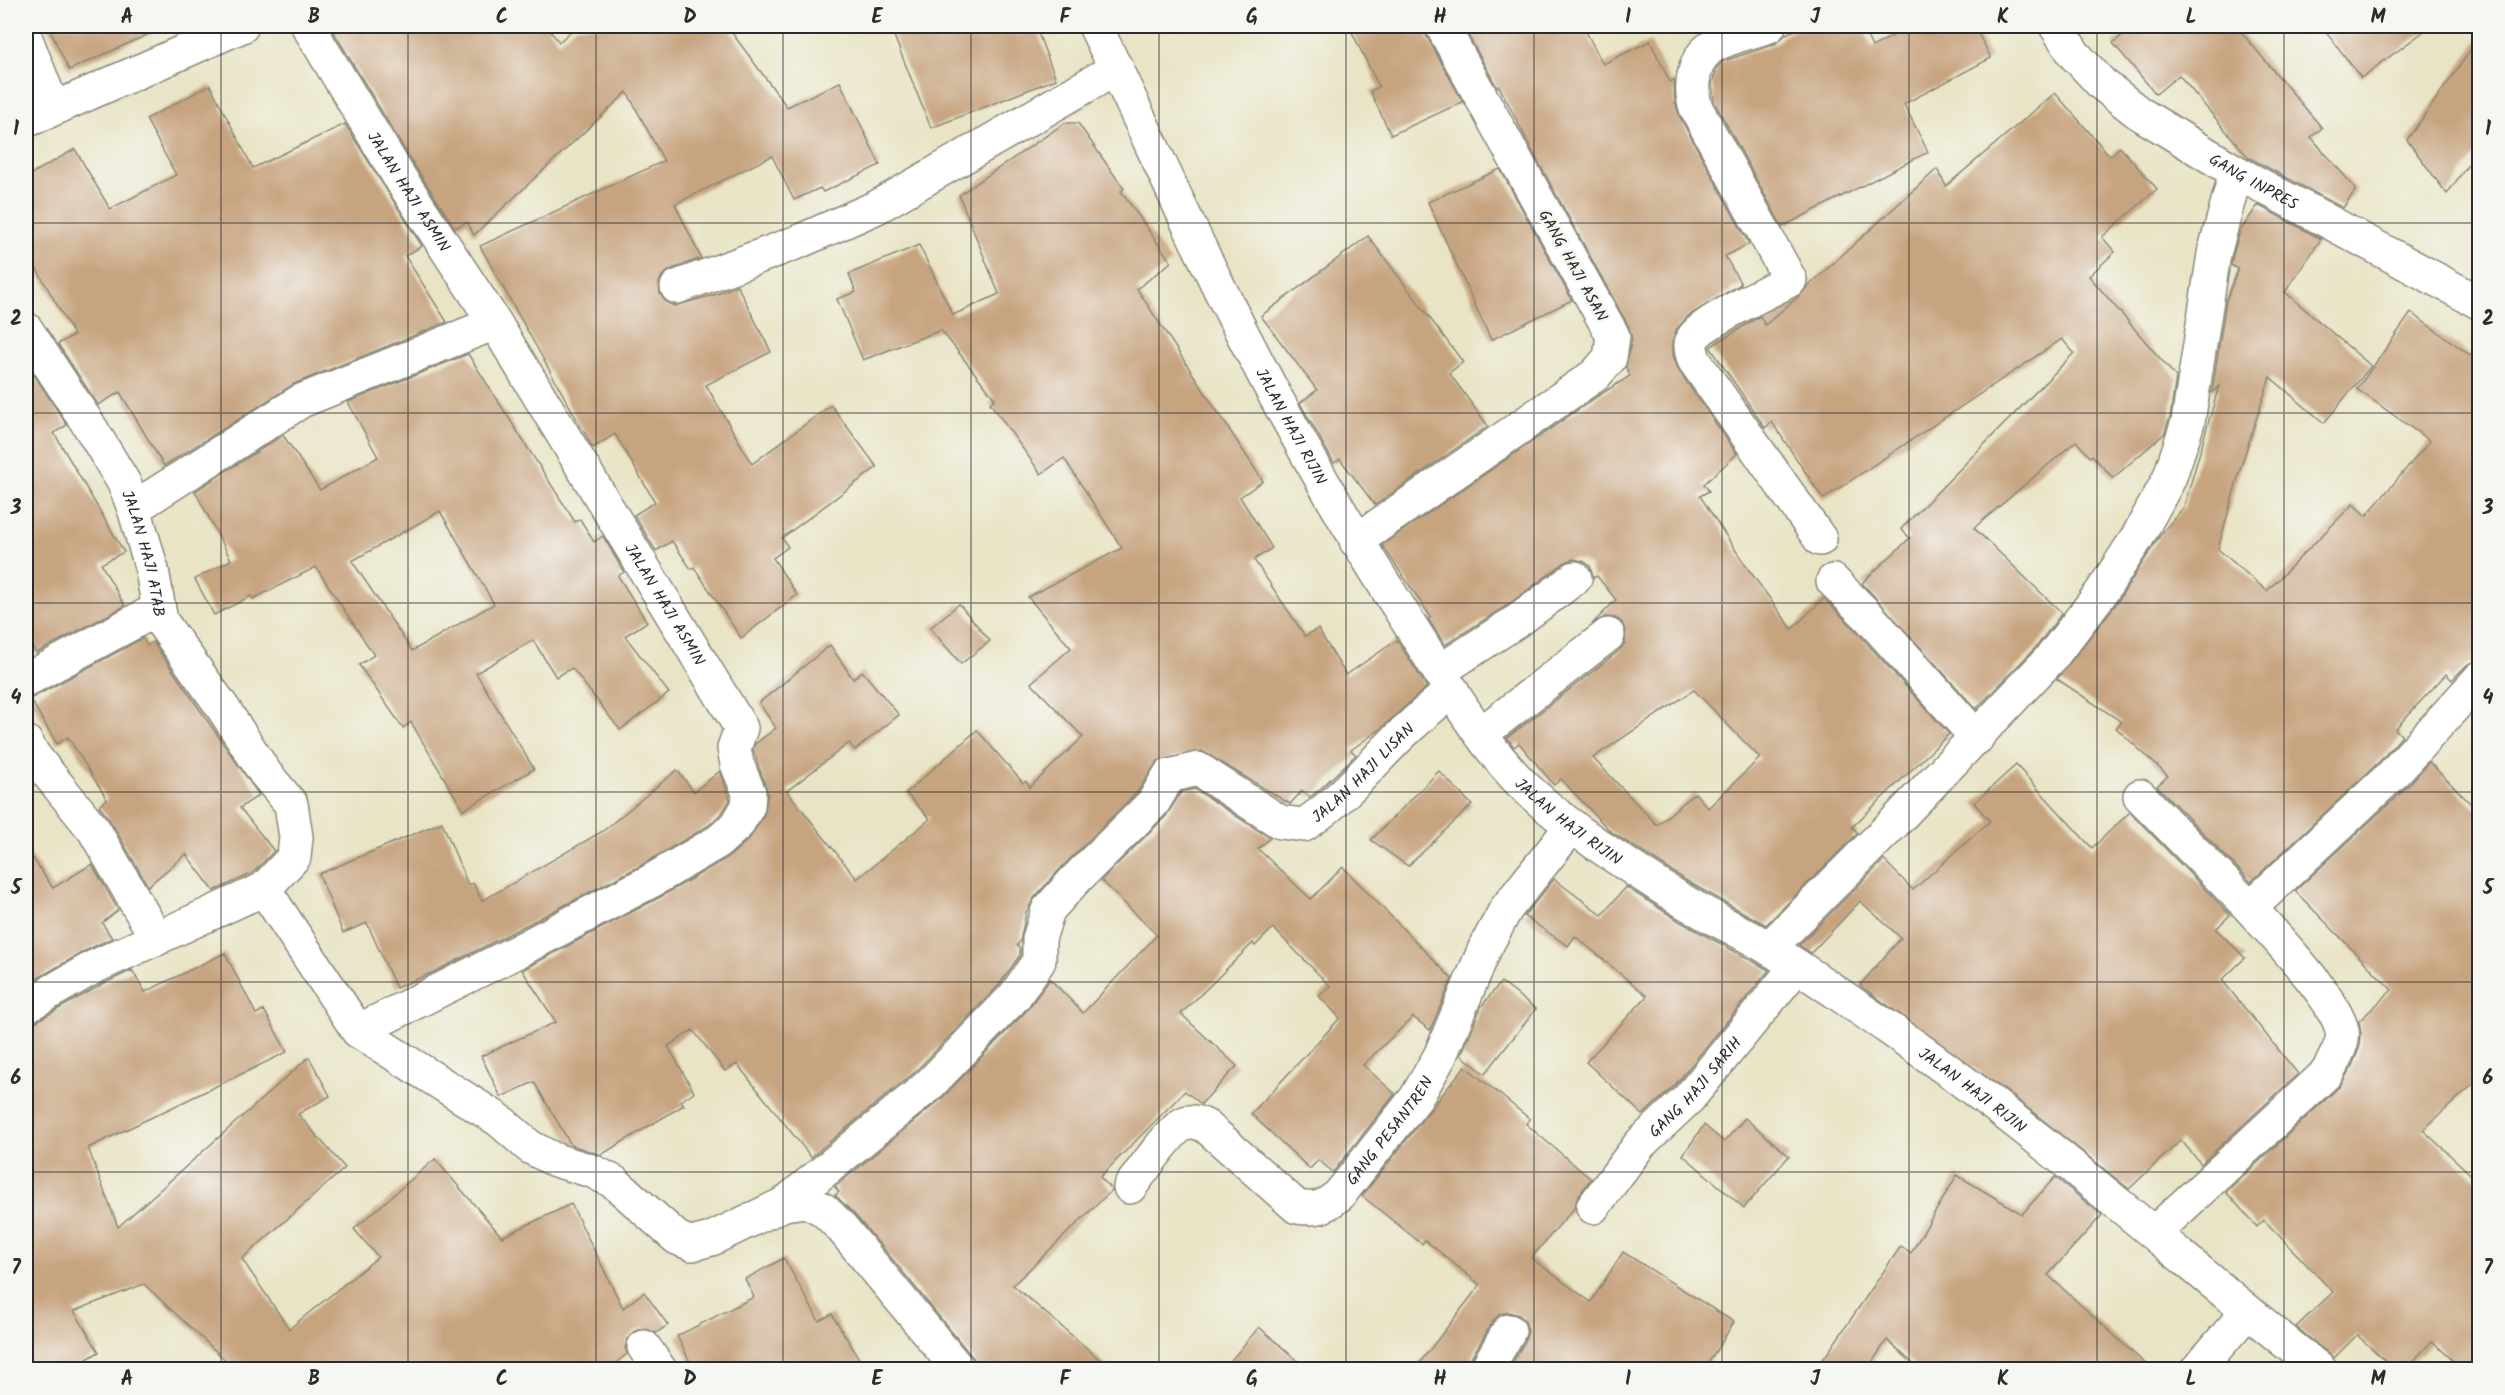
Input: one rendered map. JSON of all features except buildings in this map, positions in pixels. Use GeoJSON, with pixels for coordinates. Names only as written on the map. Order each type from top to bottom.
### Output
{"type":"FeatureCollection","features":[{"type":"Feature","properties":{"kind":"street"},"geometry":{"type":"LineString","coordinates":[[26,39],[39,114],[242,26]]}},
{"type":"Feature","properties":{"kind":"street","name":"JALAN HAJI ASMIN"},"geometry":{"type":"LineString","coordinates":[[308,26],[398,174],[495,323],[741,728],[734,748],[737,764],[749,793],[748,806],[737,825],[718,841],[651,881],[358,1031]]}},
{"type":"Feature","properties":{"kind":"street","name":"JALAN HAJI RIJIN"},"geometry":{"type":"LineString","coordinates":[[1095,26],[1117,68],[1210,269],[1262,371],[1356,541],[1482,733],[1521,783],[1572,826],[1682,899],[1797,966],[2021,1124],[2320,1370]]}},
{"type":"Feature","properties":{"kind":"street","name":"GANG HAJI ASAN"},"geometry":{"type":"LineString","coordinates":[[1356,541],[1595,375],[1610,358],[1614,336],[1442,26]]}},
{"type":"Feature","properties":{"kind":"street"},"geometry":{"type":"LineString","coordinates":[[1769,26],[1713,45],[1697,67],[1692,80],[1691,94],[1696,108],[1790,280],[1703,327],[1691,340],[1690,348],[1694,360],[1820,539]]}},
{"type":"Feature","properties":{"kind":"street","name":"GANG INPRES"},"geometry":{"type":"LineString","coordinates":[[2056,26],[2074,54],[2102,84],[2139,113],[2236,172],[2476,293]]}},
{"type":"Feature","properties":{"kind":"street"},"geometry":{"type":"LineString","coordinates":[[677,287],[798,242],[877,207],[1117,68]]}},
{"type":"Feature","properties":{"kind":"street"},"geometry":{"type":"LineString","coordinates":[[1769,948],[1977,738],[2051,658],[2101,593],[2137,538],[2169,479],[2188,422],[2214,254],[2236,172]]}},
{"type":"Feature","properties":{"kind":"street"},"geometry":{"type":"LineString","coordinates":[[134,508],[301,401],[495,323]]}},
{"type":"Feature","properties":{"kind":"street","name":"JALAN HAJI ATAB"},"geometry":{"type":"LineString","coordinates":[[26,329],[124,483],[134,508],[152,570],[161,621],[266,773],[291,804],[296,837],[294,857],[264,889]]}},
{"type":"Feature","properties":{"kind":"street","name":"JALAN HAJI LISAN"},"geometry":{"type":"LineString","coordinates":[[784,1204],[928,1086],[1014,997],[1040,961],[1039,939],[1048,910],[1153,803],[1169,776],[1198,769],[1280,822],[1304,825],[1328,809],[1359,781],[1402,734],[1446,680],[1520,619],[1575,578]]}},
{"type":"Feature","properties":{"kind":"street"},"geometry":{"type":"LineString","coordinates":[[1833,581],[1870,618],[1977,738]]}},
{"type":"Feature","properties":{"kind":"street"},"geometry":{"type":"LineString","coordinates":[[26,680],[158,609]]}},
{"type":"Feature","properties":{"kind":"street"},"geometry":{"type":"LineString","coordinates":[[1482,733],[1608,635]]}},
{"type":"Feature","properties":{"kind":"street"},"geometry":{"type":"LineString","coordinates":[[2250,908],[2392,775],[2480,678]]}},
{"type":"Feature","properties":{"kind":"street"},"geometry":{"type":"LineString","coordinates":[[26,742],[34,756],[94,830],[157,939]]}},
{"type":"Feature","properties":{"kind":"street"},"geometry":{"type":"LineString","coordinates":[[2140,796],[2250,908],[2309,977],[2332,1008],[2343,1031],[2338,1052],[2327,1073],[2154,1233]]}},
{"type":"Feature","properties":{"kind":"street","name":"GANG PESANTREN"},"geometry":{"type":"LineString","coordinates":[[1130,1187],[1173,1132],[1185,1123],[1198,1122],[1207,1127],[1297,1207],[1313,1210],[1327,1205],[1340,1195],[1416,1098],[1440,1056],[1480,958],[1506,909],[1572,826]]}},
{"type":"Feature","properties":{"kind":"street"},"geometry":{"type":"LineString","coordinates":[[26,1006],[94,967],[264,889],[358,1031],[499,1120],[530,1147],[555,1160],[592,1171],[614,1182],[677,1238],[692,1244],[711,1239],[784,1204],[806,1201],[824,1210],[841,1227],[958,1370]]}},
{"type":"Feature","properties":{"kind":"street","name":"GANG HAJI SARIH"},"geometry":{"type":"LineString","coordinates":[[1593,1207],[1640,1144],[1689,1098],[1797,966]]}},
{"type":"Feature","properties":{"kind":"street"},"geometry":{"type":"LineString","coordinates":[[2197,1370],[2247,1312]]}},
{"type":"Feature","properties":{"kind":"street"},"geometry":{"type":"LineString","coordinates":[[1486,1370],[1509,1331]]}}]}
